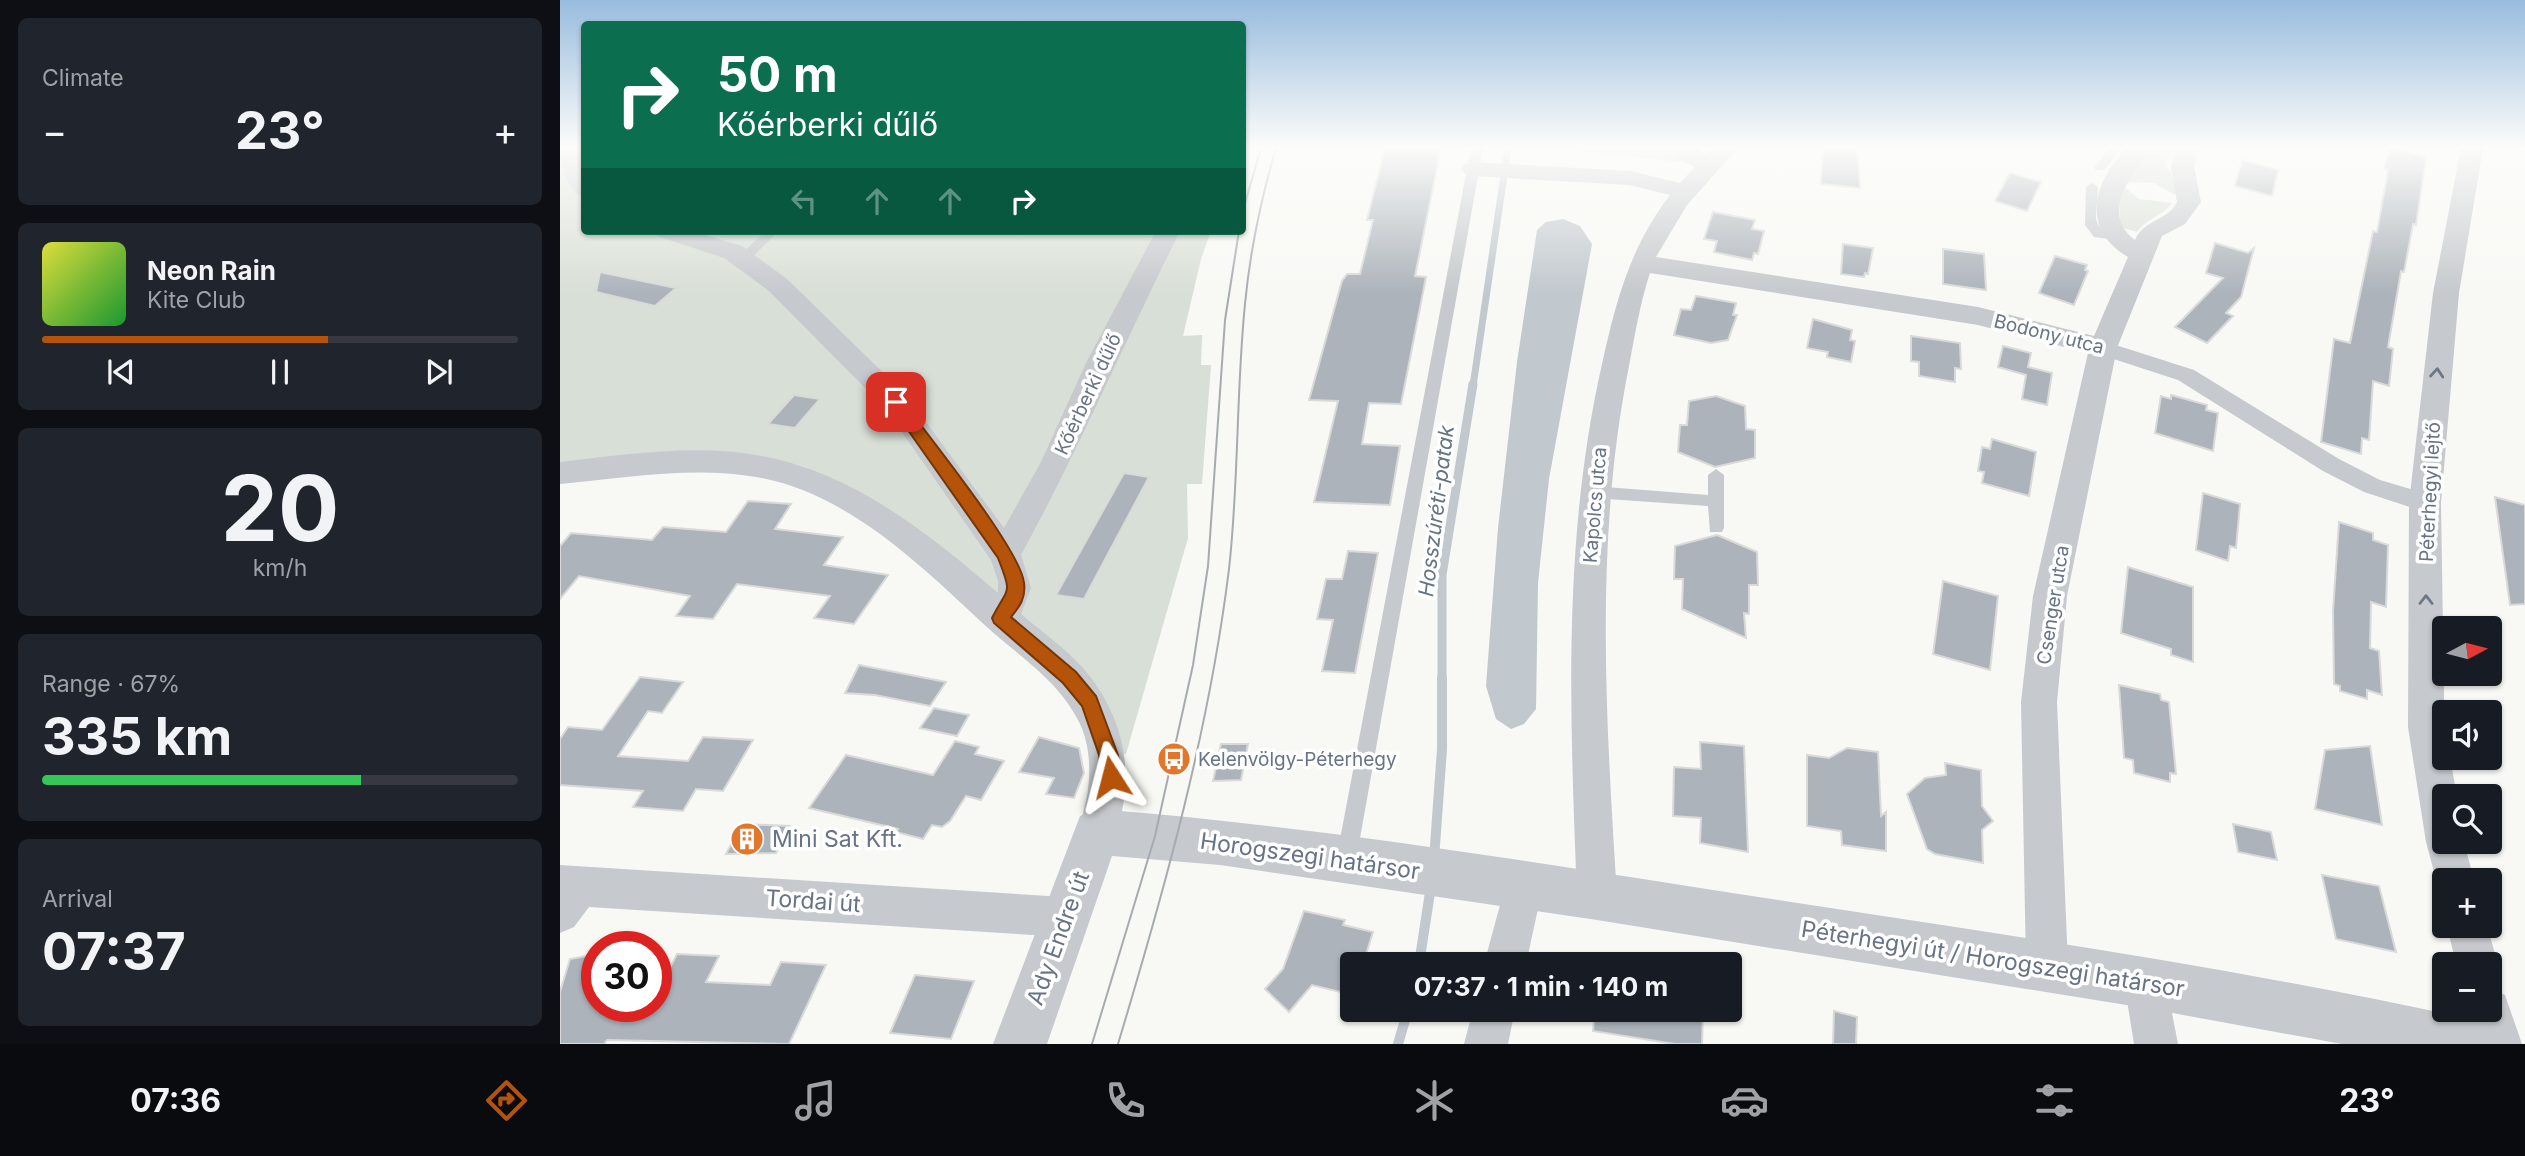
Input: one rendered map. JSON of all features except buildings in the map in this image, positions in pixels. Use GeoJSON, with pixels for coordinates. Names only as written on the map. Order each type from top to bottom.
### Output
{"type":"FeatureCollection","features":[{"type":"Feature","properties":{"kind":"street","name":"Kapolcs utca"},"geometry":{"type":"LineString","coordinates":[[1597,896],[1587,648],[1593,492],[1604,413],[1641,263],[1655,234],[1680,197]]}},
{"type":"Feature","properties":{"kind":"street"},"geometry":{"type":"LineString","coordinates":[[2110,197],[2113,230],[2118,238],[2141,254]]}},
{"type":"Feature","properties":{"kind":"street","name":"Csenger utca"},"geometry":{"type":"LineString","coordinates":[[2047,966],[2039,702],[2050,596],[2104,348],[2151,232],[2176,219],[2188,203],[2188,197]]}},
{"type":"Feature","properties":{"kind":"street","name":"Péterhegyi lejtő"},"geometry":{"type":"LineString","coordinates":[[2436,784],[2426,727],[2425,503],[2446,293],[2463,197]]}},
{"type":"Feature","properties":{"kind":"street"},"geometry":{"type":"LineString","coordinates":[[680,235],[711,244],[743,259],[778,285],[896,402],[1005,555],[1016,581],[1015,599],[1000,618]]}},
{"type":"Feature","properties":{"kind":"street","name":"Kőérberki dűlő"},"geometry":{"type":"LineString","coordinates":[[1005,555],[1056,463],[1100,363],[1166,235]]}},
{"type":"Feature","properties":{"kind":"street","name":"Bodony utca"},"geometry":{"type":"LineString","coordinates":[[1641,263],[1978,316],[2104,348],[2186,375],[2331,465],[2372,486],[2425,503]]}},
{"type":"Feature","properties":{"kind":"street"},"geometry":{"type":"LineString","coordinates":[[560,473],[697,462],[785,471],[819,483],[899,530],[1069,677],[1090,702],[1109,755],[1111,777],[1097,832]]}},
{"type":"Feature","properties":{"kind":"street","name":"Horogszegi határsor"},"geometry":{"type":"LineString","coordinates":[[1097,832],[1220,842],[1523,886]]}},
{"type":"Feature","properties":{"kind":"street","name":"Ady Endre út"},"geometry":{"type":"LineString","coordinates":[[1020,1044],[1097,832]]}},
{"type":"Feature","properties":{"kind":"street"},"geometry":{"type":"LineString","coordinates":[[1508,952],[1523,886]]}},
{"type":"Feature","properties":{"kind":"street","name":"Péterhegyi út / Horogszegi határsor"},"geometry":{"type":"LineString","coordinates":[[1523,886],[2145,982],[2339,1017],[2461,1044]]}},
{"type":"Feature","properties":{"kind":"street","name":"Tordai út"},"geometry":{"type":"LineString","coordinates":[[566,894],[1065,917]]}},
{"type":"Feature","properties":{"kind":"street"},"geometry":{"type":"LineString","coordinates":[[2145,982],[2156,1044]]}},
{"type":"Feature","properties":{"kind":"street"},"geometry":{"type":"LineString","coordinates":[[1486,1044],[1491,1022]]}},
{"type":"Feature","properties":{"kind":"street"},"geometry":{"type":"LineString","coordinates":[[2494,1022],[2500,1044]]}},
{"type":"Feature","properties":{"kind":"lane"},"geometry":{"type":"LineString","coordinates":[[1366,863],[1473,197]]}},
{"type":"Feature","properties":{"kind":"lane"},"geometry":{"type":"LineString","coordinates":[[2092,197],[2091,225],[2098,234],[2118,238]]}},
{"type":"Feature","properties":{"kind":"lane"},"geometry":{"type":"LineString","coordinates":[[743,259],[769,235]]}},
{"type":"Feature","properties":{"kind":"lane"},"geometry":{"type":"LineString","coordinates":[[1716,475],[1716,527]]}},
{"type":"Feature","properties":{"kind":"lane"},"geometry":{"type":"LineString","coordinates":[[1593,492],[1716,501]]}},
{"type":"Feature","properties":{"kind":"shaded area"},"geometry":{"type":"Polygon","coordinates":[[[560,197],[581,197],[581,235],[1210,235],[1201,259],[1183,336],[1202,335],[1201,365],[1211,365],[1202,484],[1187,484],[1188,538],[1126,754],[1109,755],[1102,733],[899,530],[785,471],[560,473],[560,197]]]}},
{"type":"Feature","properties":{"kind":"shaded area"},"geometry":{"type":"Polygon","coordinates":[[[2120,197],[2136,197],[2172,203],[2137,232],[2120,227],[2120,197]]]}},
{"type":"Feature","properties":{"kind":"shaded area"},"geometry":{"type":"Polygon","coordinates":[[[1563,219],[1580,226],[1592,244],[1549,479],[1538,583],[1536,709],[1524,724],[1511,729],[1496,719],[1486,686],[1498,528],[1517,362],[1537,230],[1546,222],[1563,219]]]}},
{"type":"Feature","properties":{"kind":"waterway","name":"Hosszúréti-patak"},"geometry":{"type":"LineString","coordinates":[[1473,386],[1501,197]]}},
{"type":"Feature","properties":{"kind":"waterway","name":"Hosszúréti-patak"},"geometry":{"type":"LineString","coordinates":[[1434,859],[1442,749],[1442,575],[1473,384]]}},
{"type":"Feature","properties":{"kind":"waterway","name":"Hosszúréti-patak"},"geometry":{"type":"LineString","coordinates":[[1421,952],[1431,886]]}},
{"type":"Feature","properties":{"kind":"waterway","name":"Hosszúréti-patak"},"geometry":{"type":"LineString","coordinates":[[1398,1044],[1404,1022]]}},
{"type":"Feature","properties":{"kind":"tram line"},"geometry":{"type":"LineString","coordinates":[[1118,1044],[1169,868],[1210,690],[1229,569],[1247,284],[1264,197]]}},
{"type":"Feature","properties":{"kind":"tram line"},"geometry":{"type":"LineString","coordinates":[[1092,1044],[1155,836],[1193,665],[1208,566],[1225,320],[1238,235]]}},
{"type":"Feature","properties":{"kind":"place","name":"Kelenvölgy-Péterhegy"},"geometry":{"type":"Point","coordinates":[1174,759]}},
{"type":"Feature","properties":{"kind":"place","name":"Mini Sat Kft."},"geometry":{"type":"Point","coordinates":[747,839]}},
{"type":"Feature","properties":{"kind":"route"},"geometry":{"type":"LineString","coordinates":[[896,402],[1005,555],[1016,581],[1015,599],[1000,618],[1069,677],[1090,702],[1109,755],[1111,777]]}}]}
